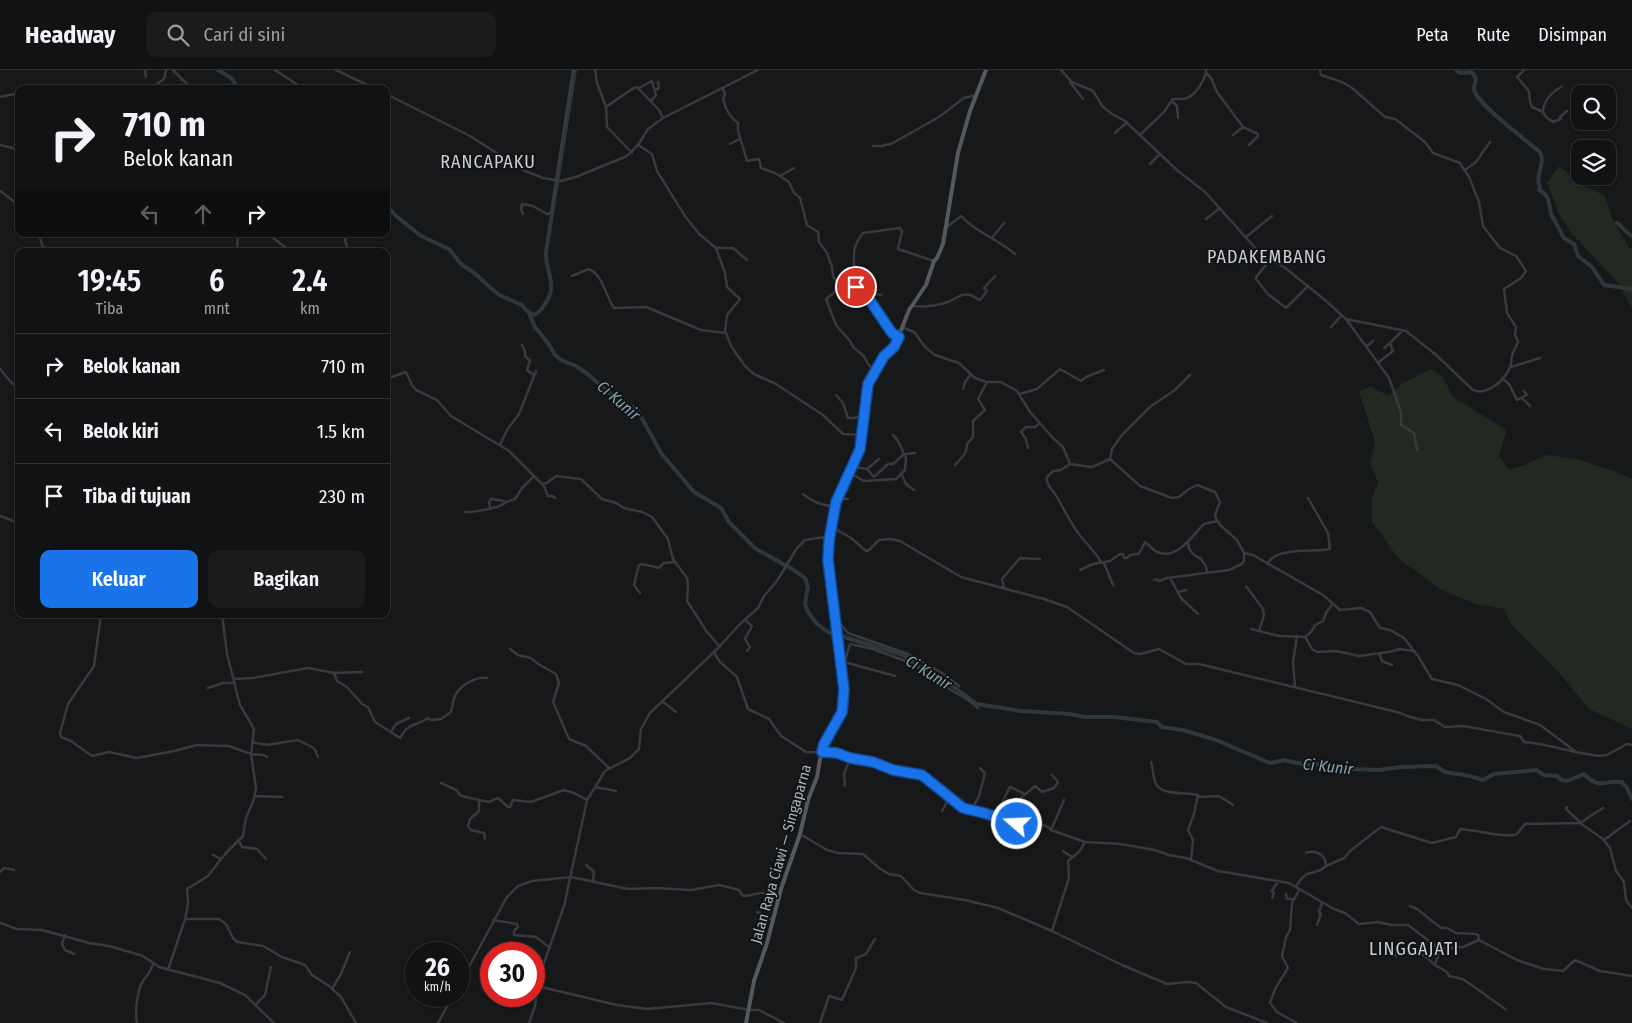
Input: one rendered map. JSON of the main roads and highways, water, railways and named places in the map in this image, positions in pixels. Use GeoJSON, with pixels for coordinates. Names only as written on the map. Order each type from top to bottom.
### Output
{"type":"FeatureCollection","features":[{"type":"Feature","properties":{"kind":"main road","name":"Jalan Raya Ciawi — Singaparna"},"geometry":{"type":"LineString","coordinates":[[746,1023],[754,981],[774,920],[781,889],[798,842],[808,800],[817,777],[824,744],[842,712],[844,690],[842,663],[837,640],[828,560],[831,528],[837,498],[850,474],[860,449],[866,389],[884,356],[894,347],[911,306],[926,285],[934,261],[943,244],[958,153],[986,70]]}},
{"type":"Feature","properties":{"kind":"waterway","name":"Ci Kunir"},"geometry":{"type":"LineString","coordinates":[[218,70],[231,78],[236,85]]}},
{"type":"Feature","properties":{"kind":"waterway"},"geometry":{"type":"LineString","coordinates":[[529,312],[534,315],[540,312],[551,290],[546,252],[575,70]]}},
{"type":"Feature","properties":{"kind":"waterway"},"geometry":{"type":"LineString","coordinates":[[1456,70],[1460,73],[1472,72],[1476,79],[1474,90],[1477,96],[1503,122],[1540,152],[1542,161],[1538,179],[1539,190],[1548,199],[1551,214],[1564,238],[1574,244],[1578,256],[1592,267],[1604,285],[1632,289]]}},
{"type":"Feature","properties":{"kind":"waterway","name":"Ci Kunir"},"geometry":{"type":"LineString","coordinates":[[390,209],[421,236],[449,249],[461,264],[499,295],[522,305],[555,355],[589,375],[622,404],[633,407],[639,413],[661,453],[694,492],[721,508],[729,522],[756,549],[805,578],[808,587],[805,604],[808,612],[817,624],[828,632],[903,655],[919,666],[933,672],[977,704],[1021,711],[1070,714],[1085,717],[1114,717],[1157,722],[1162,727],[1183,730],[1216,740],[1270,763],[1284,760],[1307,765],[1317,764],[1327,768],[1379,770],[1436,766],[1445,772],[1483,780],[1494,774],[1536,770],[1544,775],[1557,776],[1561,780],[1567,781],[1584,774],[1589,779],[1598,783],[1622,782],[1632,799]]}},
{"type":"Feature","properties":{"kind":"waterway"},"geometry":{"type":"LineString","coordinates":[[1617,223],[1632,236]]}},
{"type":"Feature","properties":{"kind":"district","name":"RANCAPAKU"},"geometry":{"type":"Point","coordinates":[488,162]}},
{"type":"Feature","properties":{"kind":"district","name":"PADAKEMBANG"},"geometry":{"type":"Point","coordinates":[1267,257]}},
{"type":"Feature","properties":{"kind":"district","name":"LINGGAJATI"},"geometry":{"type":"Point","coordinates":[1414,949]}}]}
